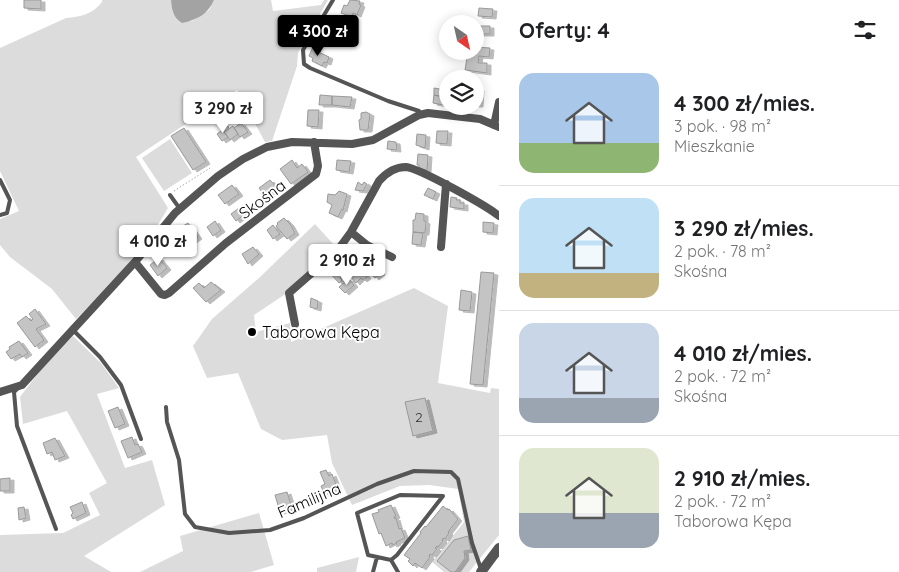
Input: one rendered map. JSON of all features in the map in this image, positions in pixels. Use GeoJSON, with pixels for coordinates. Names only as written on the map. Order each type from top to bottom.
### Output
{"type":"FeatureCollection","features":[{"type":"Feature","properties":{"kind":"street"},"geometry":{"type":"LineString","coordinates":[[0,392],[22,385],[135,262],[180,208],[218,176],[251,155],[267,147],[292,142],[352,144],[373,140],[418,115],[428,113],[480,119],[497,126],[499,102]]}},
{"type":"Feature","properties":{"kind":"street","name":"Skośna"},"geometry":{"type":"LineString","coordinates":[[135,262],[161,294],[169,294],[226,243],[316,174],[318,166],[314,142]]}},
{"type":"Feature","properties":{"kind":"street"},"geometry":{"type":"LineString","coordinates":[[295,324],[289,293],[337,251],[351,232],[379,181],[385,174],[397,168],[407,167],[446,184],[499,216]]}},
{"type":"Feature","properties":{"kind":"street"},"geometry":{"type":"LineString","coordinates":[[441,246],[446,184]]}},
{"type":"Feature","properties":{"kind":"street"},"geometry":{"type":"LineString","coordinates":[[351,232],[367,245],[392,257]]}},
{"type":"Feature","properties":{"kind":"street"},"geometry":{"type":"LineString","coordinates":[[485,570],[499,548]]}},
{"type":"Feature","properties":{"kind":"lane"},"geometry":{"type":"LineString","coordinates":[[333,0],[304,50],[304,64],[362,90],[418,111],[418,115]]}},
{"type":"Feature","properties":{"kind":"lane"},"geometry":{"type":"LineString","coordinates":[[0,180],[10,200],[7,213],[0,216]]}},
{"type":"Feature","properties":{"kind":"lane"},"geometry":{"type":"LineString","coordinates":[[170,195],[180,208]]}},
{"type":"Feature","properties":{"kind":"lane"},"geometry":{"type":"LineString","coordinates":[[73,329],[100,357],[121,385],[141,438]]}},
{"type":"Feature","properties":{"kind":"lane"},"geometry":{"type":"LineString","coordinates":[[22,385],[14,392],[17,426],[56,529]]}},
{"type":"Feature","properties":{"kind":"lane","name":"Familijna"},"geometry":{"type":"LineString","coordinates":[[166,406],[167,422],[179,460],[185,514],[195,527],[230,533],[270,530],[304,518],[377,484],[414,471],[451,472],[458,479],[476,560],[485,570]]}},
{"type":"Feature","properties":{"kind":"lane"},"geometry":{"type":"LineString","coordinates":[[391,560],[397,555],[443,496],[400,495],[357,513],[368,555],[391,560],[398,572]]}},
{"type":"Feature","properties":{"kind":"lane"},"geometry":{"type":"LineString","coordinates":[[373,572],[377,557]]}},
{"type":"Feature","properties":{"kind":"path"},"geometry":{"type":"LineString","coordinates":[[170,195],[210,168]]}},
{"type":"Feature","properties":{"kind":"shaded area"},"geometry":{"type":"Polygon","coordinates":[[[102,0],[171,0],[173,14],[192,21],[209,10],[214,0],[271,0],[273,11],[321,5],[324,0],[328,0],[298,53],[297,66],[272,141],[265,142],[237,90],[136,157],[168,208],[138,253],[102,294],[76,319],[52,289],[10,257],[0,245],[0,219],[19,211],[0,171],[0,48],[66,18],[81,16],[90,12],[102,0]]]}},
{"type":"Feature","properties":{"kind":"shaded area"},"geometry":{"type":"Polygon","coordinates":[[[171,0],[214,0],[209,9],[201,16],[182,23],[174,13],[171,0]]]}},
{"type":"Feature","properties":{"kind":"shaded area"},"geometry":{"type":"Polygon","coordinates":[[[170,139],[192,173],[164,191],[142,158],[170,139]]]}},
{"type":"Feature","properties":{"kind":"shaded area"},"geometry":{"type":"Polygon","coordinates":[[[315,224],[336,247],[287,293],[254,315],[256,332],[290,323],[291,342],[414,288],[448,306],[438,383],[490,393],[491,388],[499,389],[499,535],[469,572],[444,572],[432,562],[464,522],[458,489],[429,485],[400,486],[352,505],[332,463],[327,435],[282,440],[261,429],[238,373],[207,378],[193,346],[212,319],[259,278],[315,224]]]}},
{"type":"Feature","properties":{"kind":"shaded area"},"geometry":{"type":"Polygon","coordinates":[[[73,336],[101,363],[119,388],[97,394],[125,468],[152,460],[165,505],[84,556],[111,572],[0,572],[0,535],[63,533],[100,515],[89,493],[107,483],[67,411],[23,424],[20,397],[39,372],[73,336]]]}},
{"type":"Feature","properties":{"kind":"shaded area"},"geometry":{"type":"Polygon","coordinates":[[[259,513],[274,565],[251,572],[140,572],[183,551],[180,536],[259,513]]]}},
{"type":"Feature","properties":{"kind":"shaded area"},"geometry":{"type":"Polygon","coordinates":[[[359,557],[356,572],[317,572],[317,568],[359,557]]]}},
{"type":"Feature","properties":{"kind":"building"},"geometry":{"type":"Polygon","coordinates":[[[24,0],[41,0],[41,9],[24,8],[24,0]]]}},
{"type":"Feature","properties":{"kind":"building"},"geometry":{"type":"Polygon","coordinates":[[[350,0],[360,1],[359,4],[361,5],[357,15],[353,13],[352,17],[341,13],[344,5],[347,6],[350,0]]]}},
{"type":"Feature","properties":{"kind":"building"},"geometry":{"type":"Polygon","coordinates":[[[479,8],[493,9],[492,17],[478,15],[479,8]]]}},
{"type":"Feature","properties":{"kind":"building"},"geometry":{"type":"Polygon","coordinates":[[[484,26],[490,26],[490,34],[484,34],[484,26]]]}},
{"type":"Feature","properties":{"kind":"building"},"geometry":{"type":"Polygon","coordinates":[[[313,47],[317,49],[316,51],[329,57],[327,63],[324,62],[322,66],[312,61],[313,58],[309,56],[313,47]]]}},
{"type":"Feature","properties":{"kind":"building"},"geometry":{"type":"Polygon","coordinates":[[[484,48],[490,48],[489,57],[484,56],[484,48]]]}},
{"type":"Feature","properties":{"kind":"building"},"geometry":{"type":"Polygon","coordinates":[[[467,60],[478,60],[478,63],[487,63],[487,73],[484,73],[484,70],[465,70],[467,60]]]}},
{"type":"Feature","properties":{"kind":"building"},"geometry":{"type":"Polygon","coordinates":[[[434,88],[439,89],[439,96],[434,95],[434,88]]]}},
{"type":"Feature","properties":{"kind":"building"},"geometry":{"type":"Polygon","coordinates":[[[320,95],[332,96],[332,105],[319,105],[320,95]]]}},
{"type":"Feature","properties":{"kind":"building"},"geometry":{"type":"Polygon","coordinates":[[[434,95],[439,96],[439,104],[433,103],[434,95]]]}},
{"type":"Feature","properties":{"kind":"building"},"geometry":{"type":"Polygon","coordinates":[[[332,96],[352,97],[350,107],[332,105],[332,96]]]}},
{"type":"Feature","properties":{"kind":"building"},"geometry":{"type":"Polygon","coordinates":[[[308,110],[319,110],[318,127],[307,126],[308,110]]]}},
{"type":"Feature","properties":{"kind":"building"},"geometry":{"type":"Polygon","coordinates":[[[366,112],[370,114],[368,130],[360,130],[359,120],[361,119],[361,113],[366,112]]]}},
{"type":"Feature","properties":{"kind":"building"},"geometry":{"type":"Polygon","coordinates":[[[241,123],[248,132],[240,137],[234,128],[241,123]]]}},
{"type":"Feature","properties":{"kind":"building"},"geometry":{"type":"Polygon","coordinates":[[[228,126],[229,129],[224,132],[228,137],[222,141],[217,134],[228,126]]]}},
{"type":"Feature","properties":{"kind":"building"},"geometry":{"type":"Polygon","coordinates":[[[233,126],[238,134],[230,140],[224,132],[233,126]]]}},
{"type":"Feature","properties":{"kind":"building"},"geometry":{"type":"Polygon","coordinates":[[[184,128],[206,162],[193,170],[171,136],[184,128]]]}},
{"type":"Feature","properties":{"kind":"building"},"geometry":{"type":"Polygon","coordinates":[[[437,131],[448,131],[447,144],[436,143],[437,131]]]}},
{"type":"Feature","properties":{"kind":"building"},"geometry":{"type":"Polygon","coordinates":[[[417,134],[426,135],[425,148],[416,145],[417,134]]]}},
{"type":"Feature","properties":{"kind":"building"},"geometry":{"type":"Polygon","coordinates":[[[388,141],[396,142],[397,150],[387,149],[388,141]]]}},
{"type":"Feature","properties":{"kind":"building"},"geometry":{"type":"Polygon","coordinates":[[[418,154],[428,155],[427,170],[419,169],[419,165],[417,165],[418,154]]]}},
{"type":"Feature","properties":{"kind":"building"},"geometry":{"type":"Polygon","coordinates":[[[292,160],[297,168],[302,164],[308,172],[291,184],[280,169],[292,160]]]}},
{"type":"Feature","properties":{"kind":"building"},"geometry":{"type":"Polygon","coordinates":[[[337,160],[351,161],[349,172],[336,170],[337,160]]]}},
{"type":"Feature","properties":{"kind":"building"},"geometry":{"type":"Polygon","coordinates":[[[270,180],[277,188],[265,196],[259,188],[270,180]]]}},
{"type":"Feature","properties":{"kind":"building"},"geometry":{"type":"Polygon","coordinates":[[[358,182],[362,185],[364,182],[367,184],[363,191],[355,190],[358,182]]]}},
{"type":"Feature","properties":{"kind":"building"},"geometry":{"type":"Polygon","coordinates":[[[232,185],[239,194],[225,204],[218,195],[232,185]]]}},
{"type":"Feature","properties":{"kind":"building"},"geometry":{"type":"Polygon","coordinates":[[[428,188],[436,192],[433,199],[424,195],[428,188]]]}},
{"type":"Feature","properties":{"kind":"building"},"geometry":{"type":"Polygon","coordinates":[[[339,191],[347,194],[343,210],[338,217],[329,213],[332,205],[327,202],[328,194],[335,195],[339,191]]]}},
{"type":"Feature","properties":{"kind":"building"},"geometry":{"type":"Polygon","coordinates":[[[451,197],[460,200],[460,203],[464,203],[464,209],[450,207],[451,197]]]}},
{"type":"Feature","properties":{"kind":"building"},"geometry":{"type":"Polygon","coordinates":[[[243,205],[248,212],[236,221],[231,214],[243,205]]]}},
{"type":"Feature","properties":{"kind":"building"},"geometry":{"type":"Polygon","coordinates":[[[416,213],[424,214],[424,221],[426,222],[425,233],[413,232],[413,220],[415,220],[416,213]]]}},
{"type":"Feature","properties":{"kind":"building"},"geometry":{"type":"Polygon","coordinates":[[[284,218],[295,233],[287,239],[276,226],[284,218]]]}},
{"type":"Feature","properties":{"kind":"building"},"geometry":{"type":"Polygon","coordinates":[[[215,221],[221,230],[213,236],[207,227],[215,221]]]}},
{"type":"Feature","properties":{"kind":"building"},"geometry":{"type":"Polygon","coordinates":[[[483,222],[494,223],[493,233],[483,232],[483,222]]]}},
{"type":"Feature","properties":{"kind":"building"},"geometry":{"type":"Polygon","coordinates":[[[188,223],[198,237],[186,246],[178,235],[184,231],[183,226],[188,223]]]}},
{"type":"Feature","properties":{"kind":"building"},"geometry":{"type":"Polygon","coordinates":[[[273,225],[280,234],[273,239],[267,230],[273,225]]]}},
{"type":"Feature","properties":{"kind":"building"},"geometry":{"type":"Polygon","coordinates":[[[413,232],[423,233],[421,245],[412,244],[413,232]]]}},
{"type":"Feature","properties":{"kind":"building"},"geometry":{"type":"Polygon","coordinates":[[[253,247],[259,254],[248,264],[242,254],[253,247]]]}},
{"type":"Feature","properties":{"kind":"building"},"geometry":{"type":"Polygon","coordinates":[[[364,251],[367,254],[360,262],[355,257],[364,251]]]}},
{"type":"Feature","properties":{"kind":"building"},"geometry":{"type":"Polygon","coordinates":[[[159,258],[167,268],[158,276],[150,265],[159,258]]]}},
{"type":"Feature","properties":{"kind":"building"},"geometry":{"type":"Polygon","coordinates":[[[374,265],[381,273],[375,278],[368,270],[374,265]]]}},
{"type":"Feature","properties":{"kind":"building"},"geometry":{"type":"Polygon","coordinates":[[[361,269],[367,277],[363,280],[361,278],[356,283],[351,277],[361,269]]]}},
{"type":"Feature","properties":{"kind":"building"},"geometry":{"type":"Polygon","coordinates":[[[331,270],[337,273],[341,270],[344,273],[339,283],[329,272],[331,270]]]}},
{"type":"Feature","properties":{"kind":"building"},"geometry":{"type":"Polygon","coordinates":[[[481,272],[494,273],[483,385],[470,384],[481,272]]]}},
{"type":"Feature","properties":{"kind":"building"},"geometry":{"type":"Polygon","coordinates":[[[349,279],[354,285],[345,293],[339,287],[349,279]]]}},
{"type":"Feature","properties":{"kind":"building"},"geometry":{"type":"Polygon","coordinates":[[[211,282],[221,290],[206,302],[193,288],[199,283],[204,288],[211,282]]]}},
{"type":"Feature","properties":{"kind":"building"},"geometry":{"type":"Polygon","coordinates":[[[461,290],[472,292],[470,311],[459,310],[461,290]]]}},
{"type":"Feature","properties":{"kind":"building"},"geometry":{"type":"Polygon","coordinates":[[[311,298],[318,301],[317,309],[310,307],[311,298]]]}},
{"type":"Feature","properties":{"kind":"building"},"geometry":{"type":"Polygon","coordinates":[[[35,309],[46,324],[36,329],[44,340],[35,347],[17,323],[26,316],[31,321],[33,319],[29,314],[35,309]]]}},
{"type":"Feature","properties":{"kind":"building"},"geometry":{"type":"Polygon","coordinates":[[[19,341],[28,353],[22,357],[20,354],[11,359],[6,352],[10,349],[9,347],[19,341]]]}},
{"type":"Feature","properties":{"kind":"building"},"geometry":{"type":"Polygon","coordinates":[[[425,398],[433,431],[413,436],[405,402],[425,398]]]}},
{"type":"Feature","properties":{"kind":"building"},"geometry":{"type":"Polygon","coordinates":[[[118,407],[125,424],[115,428],[108,411],[118,407]]]}},
{"type":"Feature","properties":{"kind":"building"},"geometry":{"type":"Polygon","coordinates":[[[132,437],[135,445],[138,444],[142,452],[128,458],[121,441],[132,437]]]}},
{"type":"Feature","properties":{"kind":"building"},"geometry":{"type":"Polygon","coordinates":[[[55,438],[65,456],[55,460],[52,452],[47,454],[43,443],[55,438]]]}},
{"type":"Feature","properties":{"kind":"building"},"geometry":{"type":"Polygon","coordinates":[[[326,470],[329,476],[332,474],[337,487],[324,493],[321,486],[325,484],[320,472],[326,470]]]}},
{"type":"Feature","properties":{"kind":"building"},"geometry":{"type":"Polygon","coordinates":[[[10,478],[10,491],[0,491],[0,479],[10,478]]]}},
{"type":"Feature","properties":{"kind":"building"},"geometry":{"type":"Polygon","coordinates":[[[287,492],[292,508],[280,512],[275,495],[287,492]]]}},
{"type":"Feature","properties":{"kind":"building"},"geometry":{"type":"Polygon","coordinates":[[[82,502],[86,513],[73,519],[70,507],[82,502]]]}},
{"type":"Feature","properties":{"kind":"building"},"geometry":{"type":"Polygon","coordinates":[[[391,505],[399,529],[401,528],[405,538],[393,545],[392,543],[386,546],[381,533],[379,534],[372,514],[391,505]]]}},
{"type":"Feature","properties":{"kind":"building"},"geometry":{"type":"Polygon","coordinates":[[[443,506],[449,509],[458,519],[445,539],[443,538],[443,541],[435,548],[437,549],[432,555],[430,554],[422,568],[415,563],[413,566],[408,561],[410,559],[404,555],[420,532],[443,506]]]}},
{"type":"Feature","properties":{"kind":"building"},"geometry":{"type":"Polygon","coordinates":[[[24,507],[26,518],[19,520],[18,508],[24,507]]]}},
{"type":"Feature","properties":{"kind":"building"},"geometry":{"type":"Polygon","coordinates":[[[468,536],[471,550],[464,551],[465,558],[455,572],[451,572],[437,561],[454,540],[468,536]]]}},
{"type":"Feature","properties":{"kind":"place","name":"Taborowa Kępa"},"geometry":{"type":"Point","coordinates":[252,332]}}]}
